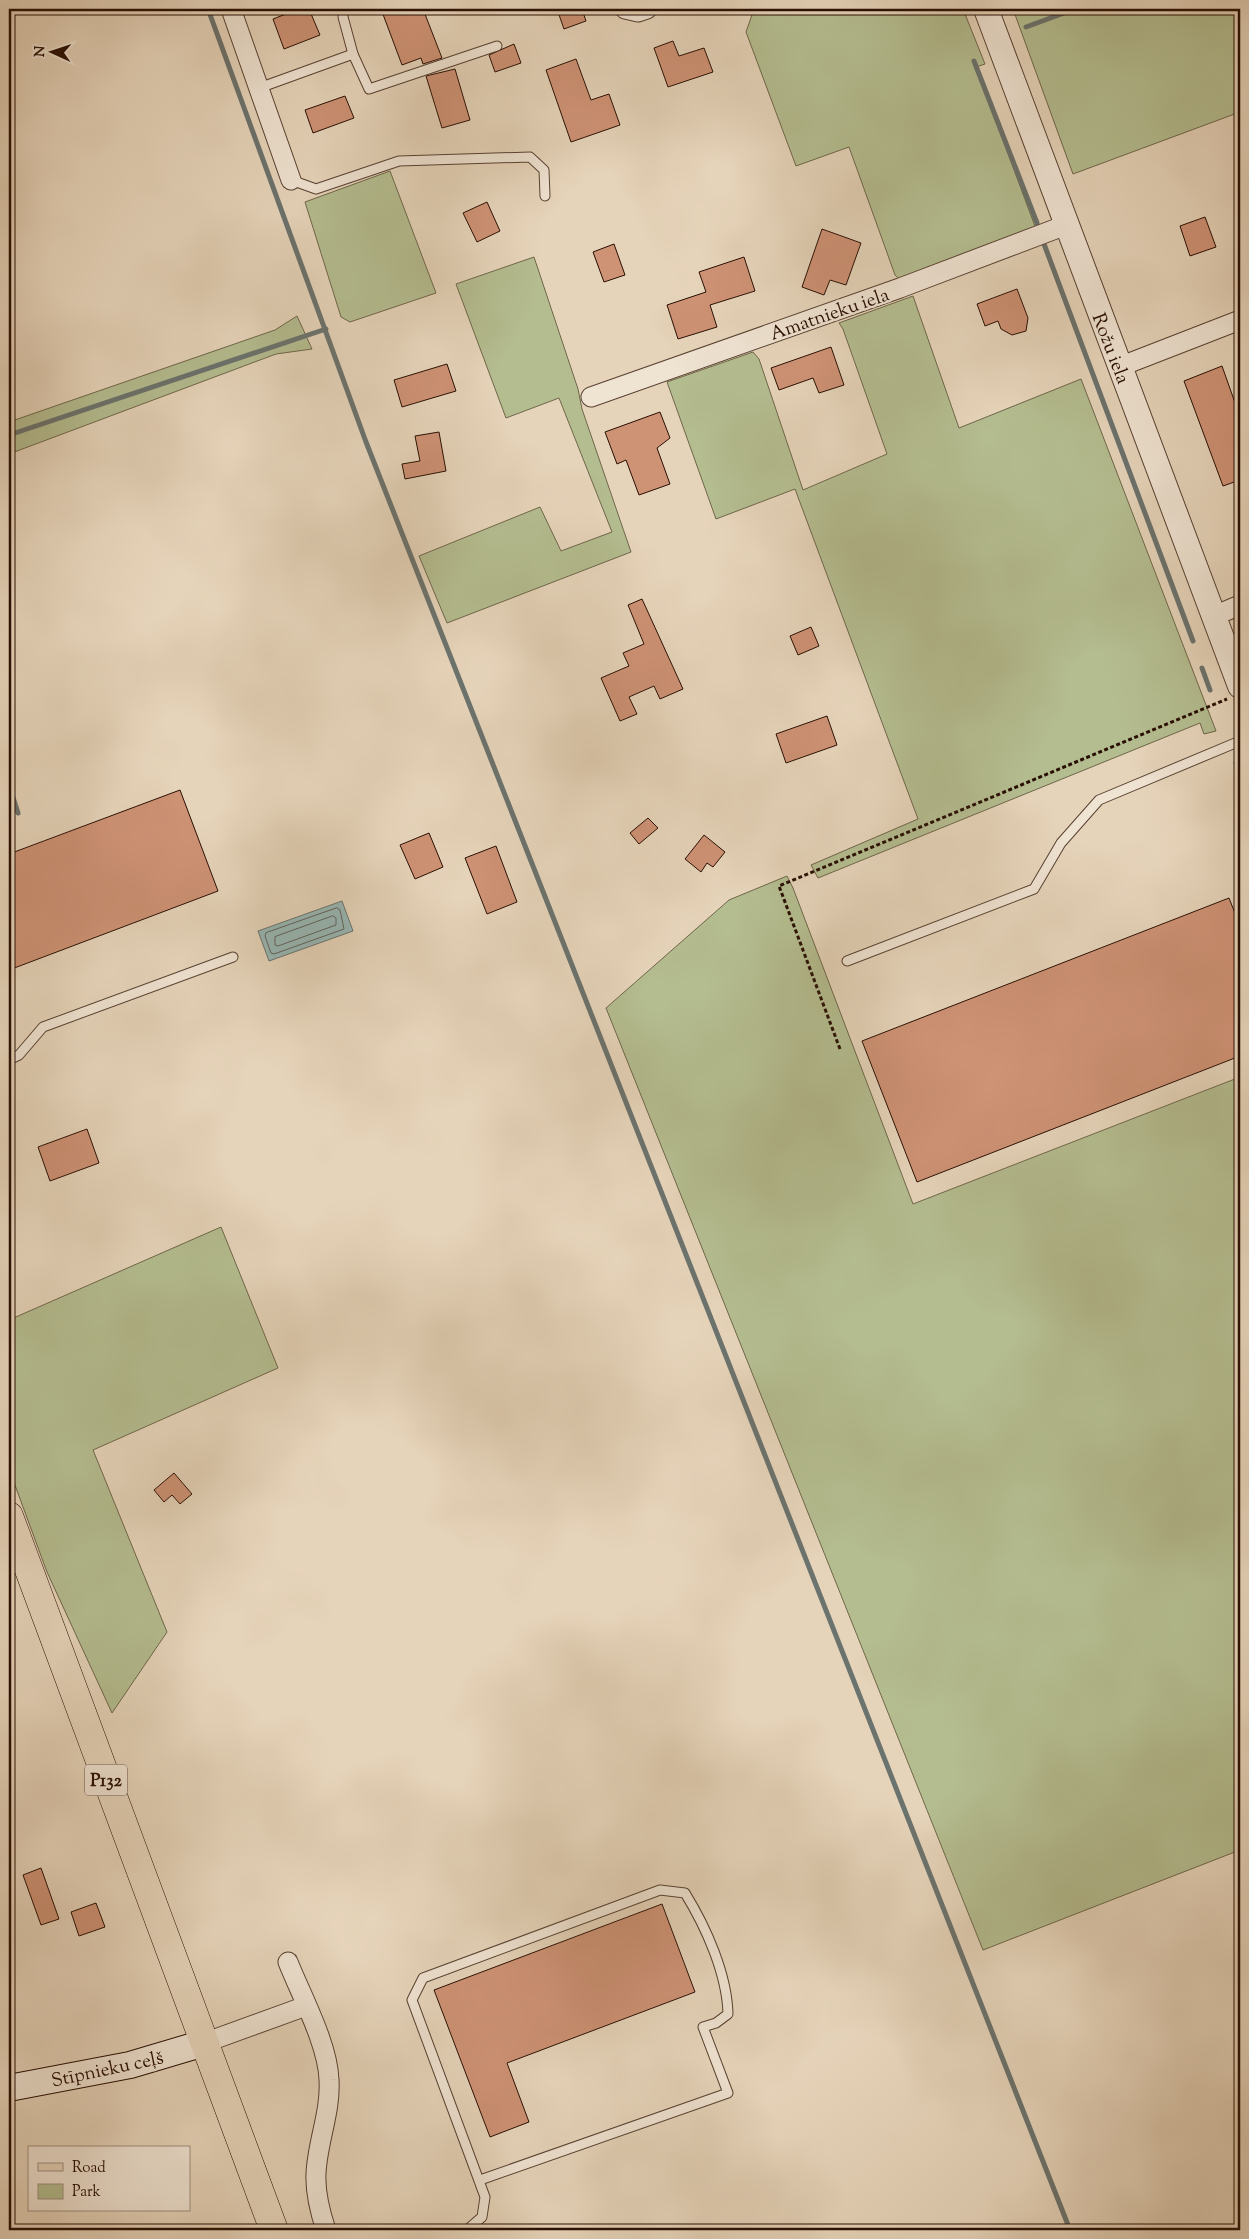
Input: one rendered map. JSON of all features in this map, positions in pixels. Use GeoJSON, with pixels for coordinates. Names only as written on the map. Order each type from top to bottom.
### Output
{"type":"FeatureCollection","features":[{"type":"Feature","properties":{"kind":"main road","name":"P132"},"geometry":{"type":"LineString","coordinates":[[9,1516],[274,2230]]}},
{"type":"Feature","properties":{"kind":"main road","name":"Stīpnieku ceļš"},"geometry":{"type":"LineString","coordinates":[[9,2088],[130,2065],[204,2043]]}},
{"type":"Feature","properties":{"kind":"street"},"geometry":{"type":"LineString","coordinates":[[230,9],[291,180]]}},
{"type":"Feature","properties":{"kind":"street"},"geometry":{"type":"LineString","coordinates":[[625,9],[638,12],[647,9]]}},
{"type":"Feature","properties":{"kind":"street","name":"Rožu iela"},"geometry":{"type":"LineString","coordinates":[[986,9],[1214,616],[1236,692]]}},
{"type":"Feature","properties":{"kind":"street","name":"Amatnieku iela"},"geometry":{"type":"LineString","coordinates":[[591,397],[900,288],[1066,225]]}},
{"type":"Feature","properties":{"kind":"street"},"geometry":{"type":"LineString","coordinates":[[1119,367],[1240,320]]}},
{"type":"Feature","properties":{"kind":"street"},"geometry":{"type":"LineString","coordinates":[[1214,616],[1240,605]]}},
{"type":"Feature","properties":{"kind":"street"},"geometry":{"type":"LineString","coordinates":[[288,1962],[324,2049],[330,2080],[316,2173],[319,2210],[326,2230]]}},
{"type":"Feature","properties":{"kind":"street"},"geometry":{"type":"LineString","coordinates":[[204,2043],[306,2006]]}},
{"type":"Feature","properties":{"kind":"lane"},"geometry":{"type":"LineString","coordinates":[[343,17],[353,54],[369,89],[497,46]]}},
{"type":"Feature","properties":{"kind":"lane"},"geometry":{"type":"LineString","coordinates":[[259,88],[353,54]]}},
{"type":"Feature","properties":{"kind":"lane"},"geometry":{"type":"LineString","coordinates":[[291,180],[316,189],[398,161],[530,157],[544,170],[545,196]]}},
{"type":"Feature","properties":{"kind":"lane"},"geometry":{"type":"LineString","coordinates":[[847,961],[1034,890],[1061,843],[1099,800],[1240,741]]}},
{"type":"Feature","properties":{"kind":"lane"},"geometry":{"type":"LineString","coordinates":[[9,1060],[19,1055],[43,1027],[233,957]]}},
{"type":"Feature","properties":{"kind":"lane"},"geometry":{"type":"LineString","coordinates":[[468,2230],[482,2217],[486,2197],[412,2000],[423,1978],[660,1890],[685,1892],[702,1920],[728,1994],[728,2014],[716,2023],[703,2027],[728,2093],[480,2180]]}},
{"type":"Feature","properties":{"kind":"path"},"geometry":{"type":"LineString","coordinates":[[840,1049],[780,886],[1236,692]]}},
{"type":"Feature","properties":{"kind":"green space"},"geometry":{"type":"Polygon","coordinates":[[[754,9],[963,9],[985,64],[976,67],[1036,229],[900,280],[895,275],[849,147],[796,166],[746,32],[754,9]]]}},
{"type":"Feature","properties":{"kind":"green space"},"geometry":{"type":"Polygon","coordinates":[[[1013,9],[1240,9],[1240,112],[1073,174],[1013,9]]]}},
{"type":"Feature","properties":{"kind":"green space"},"geometry":{"type":"Polygon","coordinates":[[[390,171],[436,293],[350,322],[341,317],[305,202],[390,171]]]}},
{"type":"Feature","properties":{"kind":"green space"},"geometry":{"type":"Polygon","coordinates":[[[534,257],[578,389],[582,409],[631,552],[447,623],[419,556],[540,507],[561,551],[612,532],[559,398],[506,418],[456,284],[534,257]]]}},
{"type":"Feature","properties":{"kind":"green space"},"geometry":{"type":"Polygon","coordinates":[[[913,296],[959,428],[1081,379],[1216,731],[1204,734],[1200,723],[818,878],[811,865],[918,819],[795,489],[716,519],[667,382],[753,352],[759,359],[803,490],[887,454],[843,329],[839,323],[913,296]]]}},
{"type":"Feature","properties":{"kind":"green space"},"geometry":{"type":"Polygon","coordinates":[[[297,316],[312,349],[276,354],[9,454],[9,422],[275,330],[297,316]]]}},
{"type":"Feature","properties":{"kind":"green space"},"geometry":{"type":"Polygon","coordinates":[[[787,876],[913,1204],[1240,1077],[1240,1850],[983,1950],[606,1008],[729,900],[787,876]]]}},
{"type":"Feature","properties":{"kind":"green space"},"geometry":{"type":"Polygon","coordinates":[[[221,1227],[278,1368],[93,1450],[167,1632],[112,1713],[47,1572],[9,1469],[9,1320],[221,1227]]]}},
{"type":"Feature","properties":{"kind":"water"},"geometry":{"type":"Polygon","coordinates":[[[342,901],[353,931],[269,961],[258,931],[342,901]]]}},
{"type":"Feature","properties":{"kind":"building"},"geometry":{"type":"Polygon","coordinates":[[[299,9],[309,9],[320,35],[284,49],[273,19],[299,9]]]}},
{"type":"Feature","properties":{"kind":"building"},"geometry":{"type":"Polygon","coordinates":[[[381,9],[423,9],[442,58],[423,64],[421,58],[402,65],[381,9]]]}},
{"type":"Feature","properties":{"kind":"building"},"geometry":{"type":"Polygon","coordinates":[[[557,9],[582,9],[586,21],[564,29],[557,9]]]}},
{"type":"Feature","properties":{"kind":"building"},"geometry":{"type":"Polygon","coordinates":[[[673,41],[679,56],[704,48],[713,72],[668,87],[654,48],[673,41]]]}},
{"type":"Feature","properties":{"kind":"building"},"geometry":{"type":"Polygon","coordinates":[[[514,44],[521,63],[495,72],[489,55],[514,44]]]}},
{"type":"Feature","properties":{"kind":"building"},"geometry":{"type":"Polygon","coordinates":[[[576,59],[591,100],[609,94],[620,125],[571,142],[546,70],[576,59]]]}},
{"type":"Feature","properties":{"kind":"building"},"geometry":{"type":"Polygon","coordinates":[[[455,69],[470,120],[442,128],[426,76],[455,69]]]}},
{"type":"Feature","properties":{"kind":"building"},"geometry":{"type":"Polygon","coordinates":[[[345,96],[354,118],[313,133],[305,110],[345,96]]]}},
{"type":"Feature","properties":{"kind":"building"},"geometry":{"type":"Polygon","coordinates":[[[487,202],[500,231],[477,242],[463,213],[487,202]]]}},
{"type":"Feature","properties":{"kind":"building"},"geometry":{"type":"Polygon","coordinates":[[[1205,217],[1216,247],[1190,256],[1180,226],[1205,217]]]}},
{"type":"Feature","properties":{"kind":"building"},"geometry":{"type":"Polygon","coordinates":[[[822,229],[861,243],[846,285],[830,280],[824,295],[802,287],[822,229]]]}},
{"type":"Feature","properties":{"kind":"building"},"geometry":{"type":"Polygon","coordinates":[[[614,244],[625,275],[604,282],[593,252],[614,244]]]}},
{"type":"Feature","properties":{"kind":"building"},"geometry":{"type":"Polygon","coordinates":[[[744,257],[755,291],[710,305],[717,327],[678,339],[667,305],[706,292],[699,272],[744,257]]]}},
{"type":"Feature","properties":{"kind":"building"},"geometry":{"type":"Polygon","coordinates":[[[1017,289],[1028,318],[1026,331],[1012,335],[1001,329],[998,321],[985,326],[977,304],[1017,289]]]}},
{"type":"Feature","properties":{"kind":"building"},"geometry":{"type":"Polygon","coordinates":[[[831,347],[844,385],[819,393],[813,378],[779,390],[771,368],[831,347]]]}},
{"type":"Feature","properties":{"kind":"building"},"geometry":{"type":"Polygon","coordinates":[[[447,364],[456,391],[402,407],[394,380],[447,364]]]}},
{"type":"Feature","properties":{"kind":"building"},"geometry":{"type":"Polygon","coordinates":[[[1222,366],[1240,417],[1240,480],[1223,486],[1184,381],[1222,366]]]}},
{"type":"Feature","properties":{"kind":"building"},"geometry":{"type":"Polygon","coordinates":[[[660,412],[670,438],[657,448],[670,484],[639,495],[626,460],[617,464],[605,432],[660,412]]]}},
{"type":"Feature","properties":{"kind":"building"},"geometry":{"type":"Polygon","coordinates":[[[439,432],[446,471],[405,479],[402,464],[420,461],[415,436],[439,432]]]}},
{"type":"Feature","properties":{"kind":"building"},"geometry":{"type":"Polygon","coordinates":[[[642,599],[683,689],[660,699],[654,686],[629,697],[637,714],[620,721],[601,678],[629,666],[623,653],[644,644],[628,605],[642,599]]]}},
{"type":"Feature","properties":{"kind":"building"},"geometry":{"type":"Polygon","coordinates":[[[811,627],[819,646],[798,655],[790,636],[811,627]]]}},
{"type":"Feature","properties":{"kind":"building"},"geometry":{"type":"Polygon","coordinates":[[[827,716],[837,745],[786,763],[776,734],[827,716]]]}},
{"type":"Feature","properties":{"kind":"building"},"geometry":{"type":"Polygon","coordinates":[[[180,790],[218,891],[9,970],[9,854],[180,790]]]}},
{"type":"Feature","properties":{"kind":"building"},"geometry":{"type":"Polygon","coordinates":[[[648,818],[658,828],[639,844],[630,833],[648,818]]]}},
{"type":"Feature","properties":{"kind":"building"},"geometry":{"type":"Polygon","coordinates":[[[429,833],[443,867],[415,879],[400,845],[429,833]]]}},
{"type":"Feature","properties":{"kind":"building"},"geometry":{"type":"Polygon","coordinates":[[[704,835],[725,852],[713,867],[707,863],[701,872],[685,859],[704,835]]]}},
{"type":"Feature","properties":{"kind":"building"},"geometry":{"type":"Polygon","coordinates":[[[496,846],[517,902],[487,914],[465,858],[496,846]]]}},
{"type":"Feature","properties":{"kind":"building"},"geometry":{"type":"Polygon","coordinates":[[[1229,898],[1240,926],[1240,1056],[917,1182],[862,1041],[1229,898]]]}},
{"type":"Feature","properties":{"kind":"building"},"geometry":{"type":"Polygon","coordinates":[[[87,1129],[99,1163],[50,1181],[38,1147],[87,1129]]]}},
{"type":"Feature","properties":{"kind":"building"},"geometry":{"type":"Polygon","coordinates":[[[174,1473],[192,1494],[180,1504],[172,1495],[164,1502],[154,1490],[174,1473]]]}},
{"type":"Feature","properties":{"kind":"building"},"geometry":{"type":"Polygon","coordinates":[[[41,1868],[59,1919],[41,1925],[23,1875],[41,1868]]]}},
{"type":"Feature","properties":{"kind":"building"},"geometry":{"type":"Polygon","coordinates":[[[96,1903],[105,1927],[79,1936],[71,1912],[96,1903]]]}},
{"type":"Feature","properties":{"kind":"building"},"geometry":{"type":"Polygon","coordinates":[[[662,1904],[695,1992],[507,2063],[529,2122],[490,2137],[434,1990],[662,1904]]]}},
{"type":"Feature","properties":{"kind":"waterway"},"geometry":{"type":"LineString","coordinates":[[208,9],[366,442],[1070,2230]]}},
{"type":"Feature","properties":{"kind":"waterway"},"geometry":{"type":"LineString","coordinates":[[1026,27],[1075,9]]}},
{"type":"Feature","properties":{"kind":"waterway"},"geometry":{"type":"LineString","coordinates":[[974,61],[1037,223]]}},
{"type":"Feature","properties":{"kind":"waterway"},"geometry":{"type":"LineString","coordinates":[[1044,244],[1193,641]]}},
{"type":"Feature","properties":{"kind":"waterway"},"geometry":{"type":"LineString","coordinates":[[9,435],[326,329]]}},
{"type":"Feature","properties":{"kind":"waterway"},"geometry":{"type":"LineString","coordinates":[[1202,668],[1210,690]]}},
{"type":"Feature","properties":{"kind":"waterway"},"geometry":{"type":"LineString","coordinates":[[1236,763],[1240,773]]}},
{"type":"Feature","properties":{"kind":"waterway"},"geometry":{"type":"LineString","coordinates":[[9,785],[18,813]]}}]}
